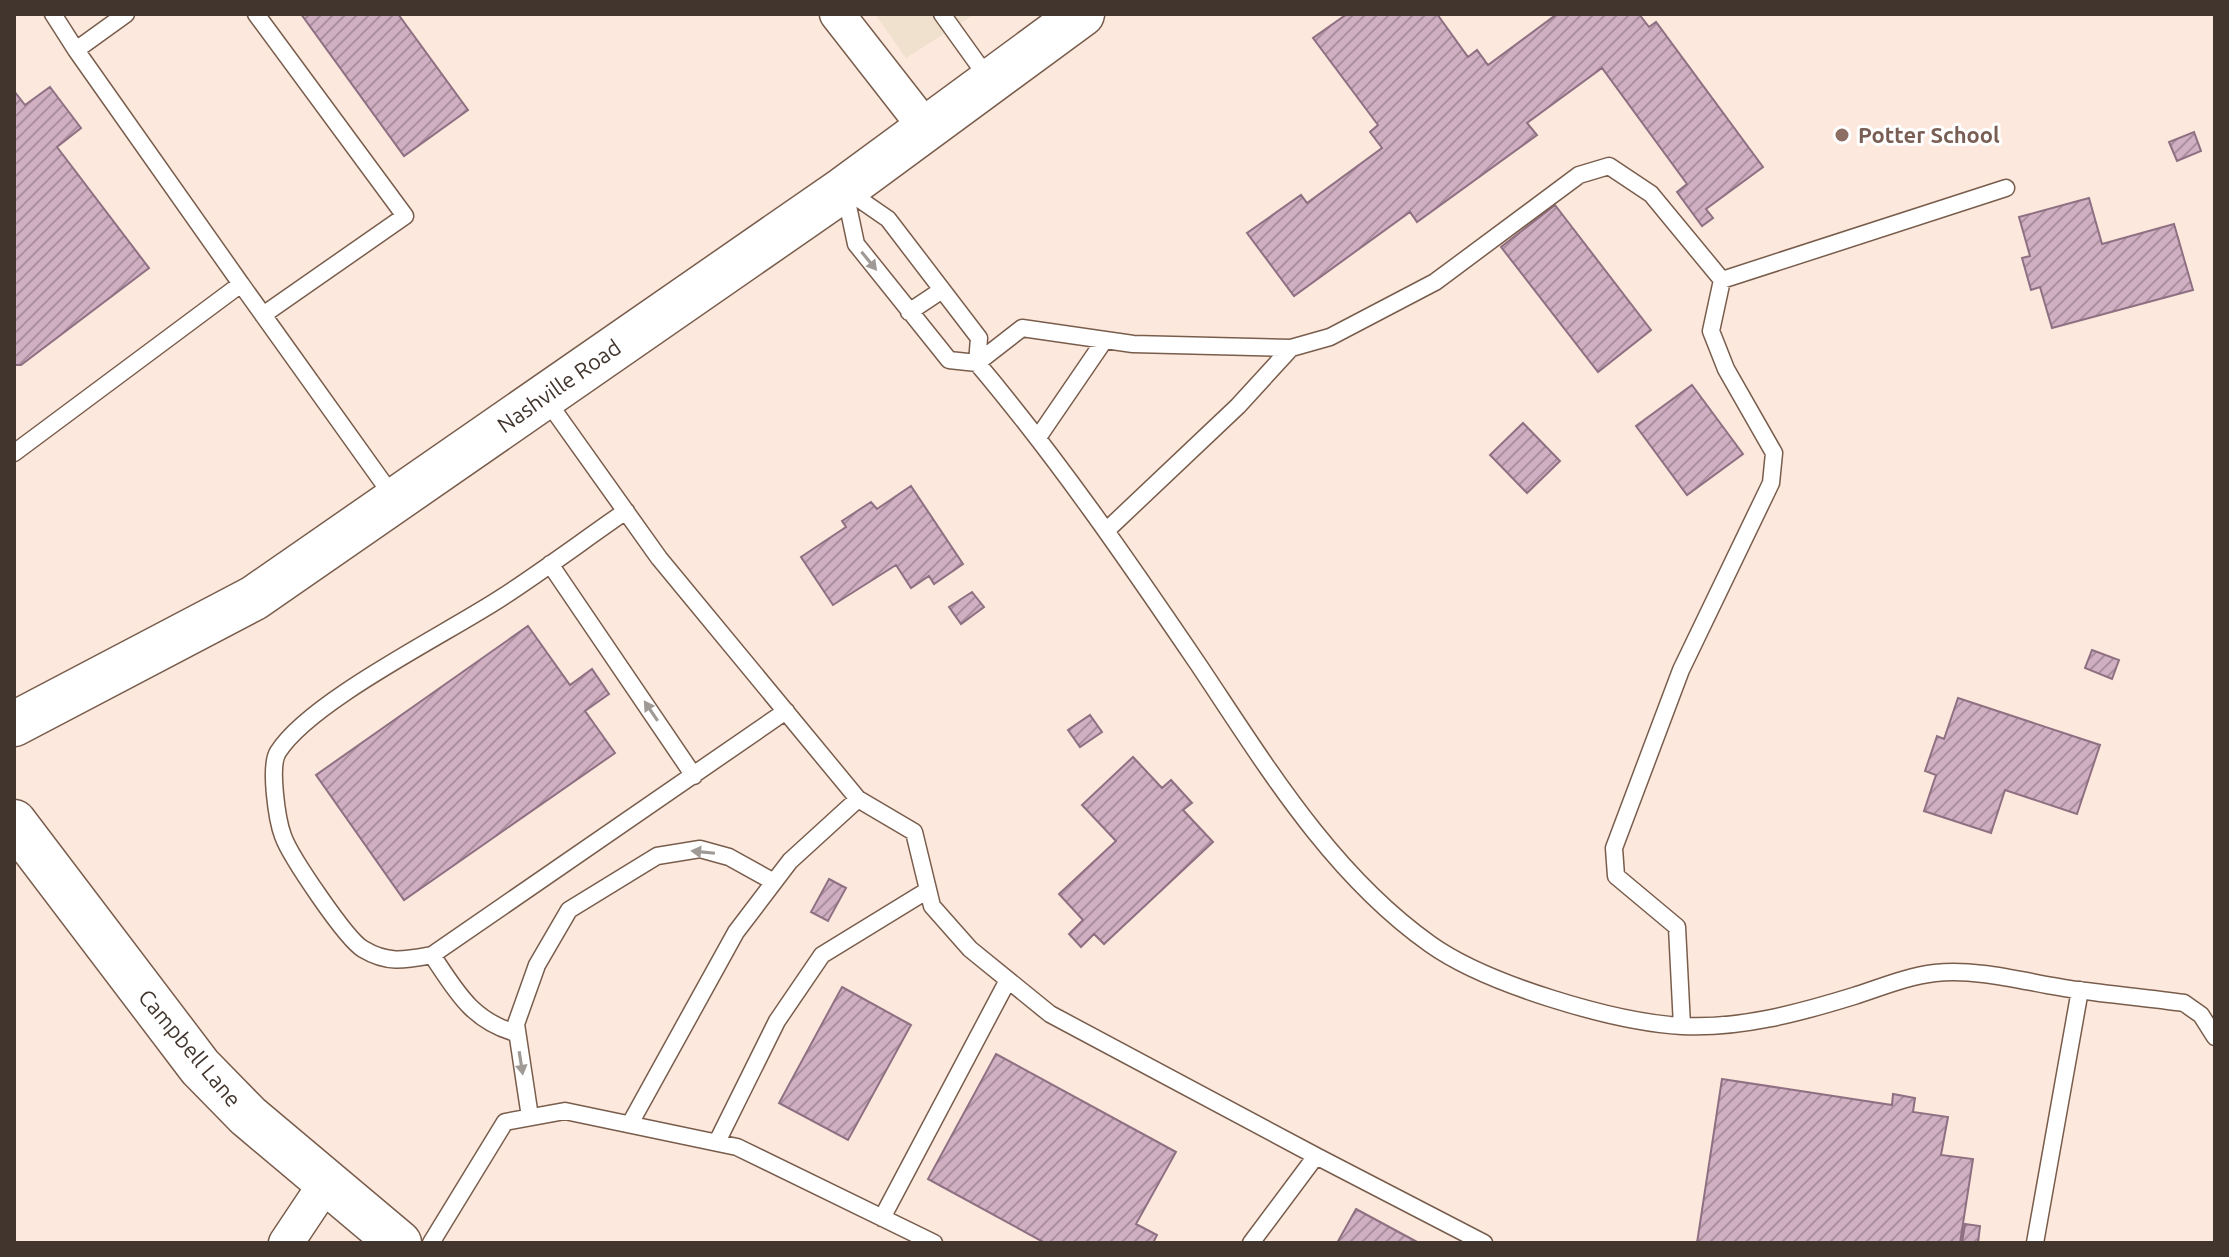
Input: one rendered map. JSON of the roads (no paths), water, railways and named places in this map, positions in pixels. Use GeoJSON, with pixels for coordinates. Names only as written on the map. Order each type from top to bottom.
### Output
{"type":"FeatureCollection","features":[{"type":"Feature","properties":{"kind":"main road","name":"Nashville Road"},"geometry":{"type":"LineString","coordinates":[[14,724],[254,598],[844,189],[1082,14]]}},
{"type":"Feature","properties":{"kind":"main road","name":"Campbell Lane"},"geometry":{"type":"LineString","coordinates":[[14,822],[200,1067],[248,1116],[399,1243]]}},
{"type":"Feature","properties":{"kind":"street"},"geometry":{"type":"LineString","coordinates":[[837,14],[926,128]]}},
{"type":"Feature","properties":{"kind":"street"},"geometry":{"type":"LineString","coordinates":[[286,1243],[326,1183]]}},
{"type":"Feature","properties":{"kind":"lane"},"geometry":{"type":"LineString","coordinates":[[53,14],[395,500]]}},
{"type":"Feature","properties":{"kind":"lane"},"geometry":{"type":"LineString","coordinates":[[76,50],[126,14]]}},
{"type":"Feature","properties":{"kind":"lane"},"geometry":{"type":"LineString","coordinates":[[256,14],[405,216],[263,315]]}},
{"type":"Feature","properties":{"kind":"lane"},"geometry":{"type":"LineString","coordinates":[[942,14],[990,81]]}},
{"type":"Feature","properties":{"kind":"lane"},"geometry":{"type":"LineString","coordinates":[[977,363],[1022,328],[1104,341],[1291,348],[1330,337],[1435,282],[1579,175],[1609,166],[1651,194],[1722,280]]}},
{"type":"Feature","properties":{"kind":"lane"},"geometry":{"type":"LineString","coordinates":[[1722,280],[2006,188]]}},
{"type":"Feature","properties":{"kind":"lane"},"geometry":{"type":"LineString","coordinates":[[844,189],[888,219],[979,338],[977,363]]}},
{"type":"Feature","properties":{"kind":"lane"},"geometry":{"type":"LineString","coordinates":[[844,189],[856,244],[949,360],[977,363],[1039,436],[1107,530],[1292,803],[1370,895],[1432,946],[1485,973],[1609,1014],[1682,1026],[1779,1016],[1934,973],[1987,975],[2184,1003],[2201,1015],[2215,1037]]}},
{"type":"Feature","properties":{"kind":"lane"},"geometry":{"type":"LineString","coordinates":[[1682,1026],[1677,927],[1616,876],[1614,848],[1681,670],[1771,483],[1774,453],[1726,369],[1711,331],[1722,280]]}},
{"type":"Feature","properties":{"kind":"lane"},"geometry":{"type":"LineString","coordinates":[[14,453],[241,284]]}},
{"type":"Feature","properties":{"kind":"lane"},"geometry":{"type":"LineString","coordinates":[[909,312],[942,290]]}},
{"type":"Feature","properties":{"kind":"lane"},"geometry":{"type":"LineString","coordinates":[[1039,436],[1104,341]]}},
{"type":"Feature","properties":{"kind":"lane"},"geometry":{"type":"LineString","coordinates":[[1107,530],[1238,406],[1291,348]]}},
{"type":"Feature","properties":{"kind":"lane"},"geometry":{"type":"LineString","coordinates":[[543,396],[659,558],[858,799],[914,832],[932,906],[970,949],[1050,1014],[1484,1243]]}},
{"type":"Feature","properties":{"kind":"lane"},"geometry":{"type":"LineString","coordinates":[[626,511],[550,564],[326,707],[293,733],[276,755],[274,779],[283,836],[347,936],[362,949],[394,962],[432,955],[786,711]]}},
{"type":"Feature","properties":{"kind":"lane"},"geometry":{"type":"LineString","coordinates":[[550,564],[694,776]]}},
{"type":"Feature","properties":{"kind":"lane"},"geometry":{"type":"LineString","coordinates":[[631,1122],[736,932],[790,861],[858,799]]}},
{"type":"Feature","properties":{"kind":"lane"},"geometry":{"type":"LineString","coordinates":[[530,1117],[516,1024],[537,965],[569,910],[657,856],[700,849],[729,857],[774,882]]}},
{"type":"Feature","properties":{"kind":"lane"},"geometry":{"type":"LineString","coordinates":[[717,1142],[777,1021],[822,955],[928,890]]}},
{"type":"Feature","properties":{"kind":"lane"},"geometry":{"type":"LineString","coordinates":[[432,955],[460,998],[492,1026],[516,1033]]}},
{"type":"Feature","properties":{"kind":"lane"},"geometry":{"type":"LineString","coordinates":[[882,1218],[1008,980]]}},
{"type":"Feature","properties":{"kind":"lane"},"geometry":{"type":"LineString","coordinates":[[2035,1243],[2080,990]]}},
{"type":"Feature","properties":{"kind":"lane"},"geometry":{"type":"LineString","coordinates":[[431,1243],[505,1122],[565,1111],[631,1122],[737,1147],[934,1243]]}},
{"type":"Feature","properties":{"kind":"lane"},"geometry":{"type":"LineString","coordinates":[[1251,1243],[1316,1156]]}},
{"type":"Feature","properties":{"kind":"place","name":"Potter School"},"geometry":{"type":"Point","coordinates":[1842,135]}}]}
